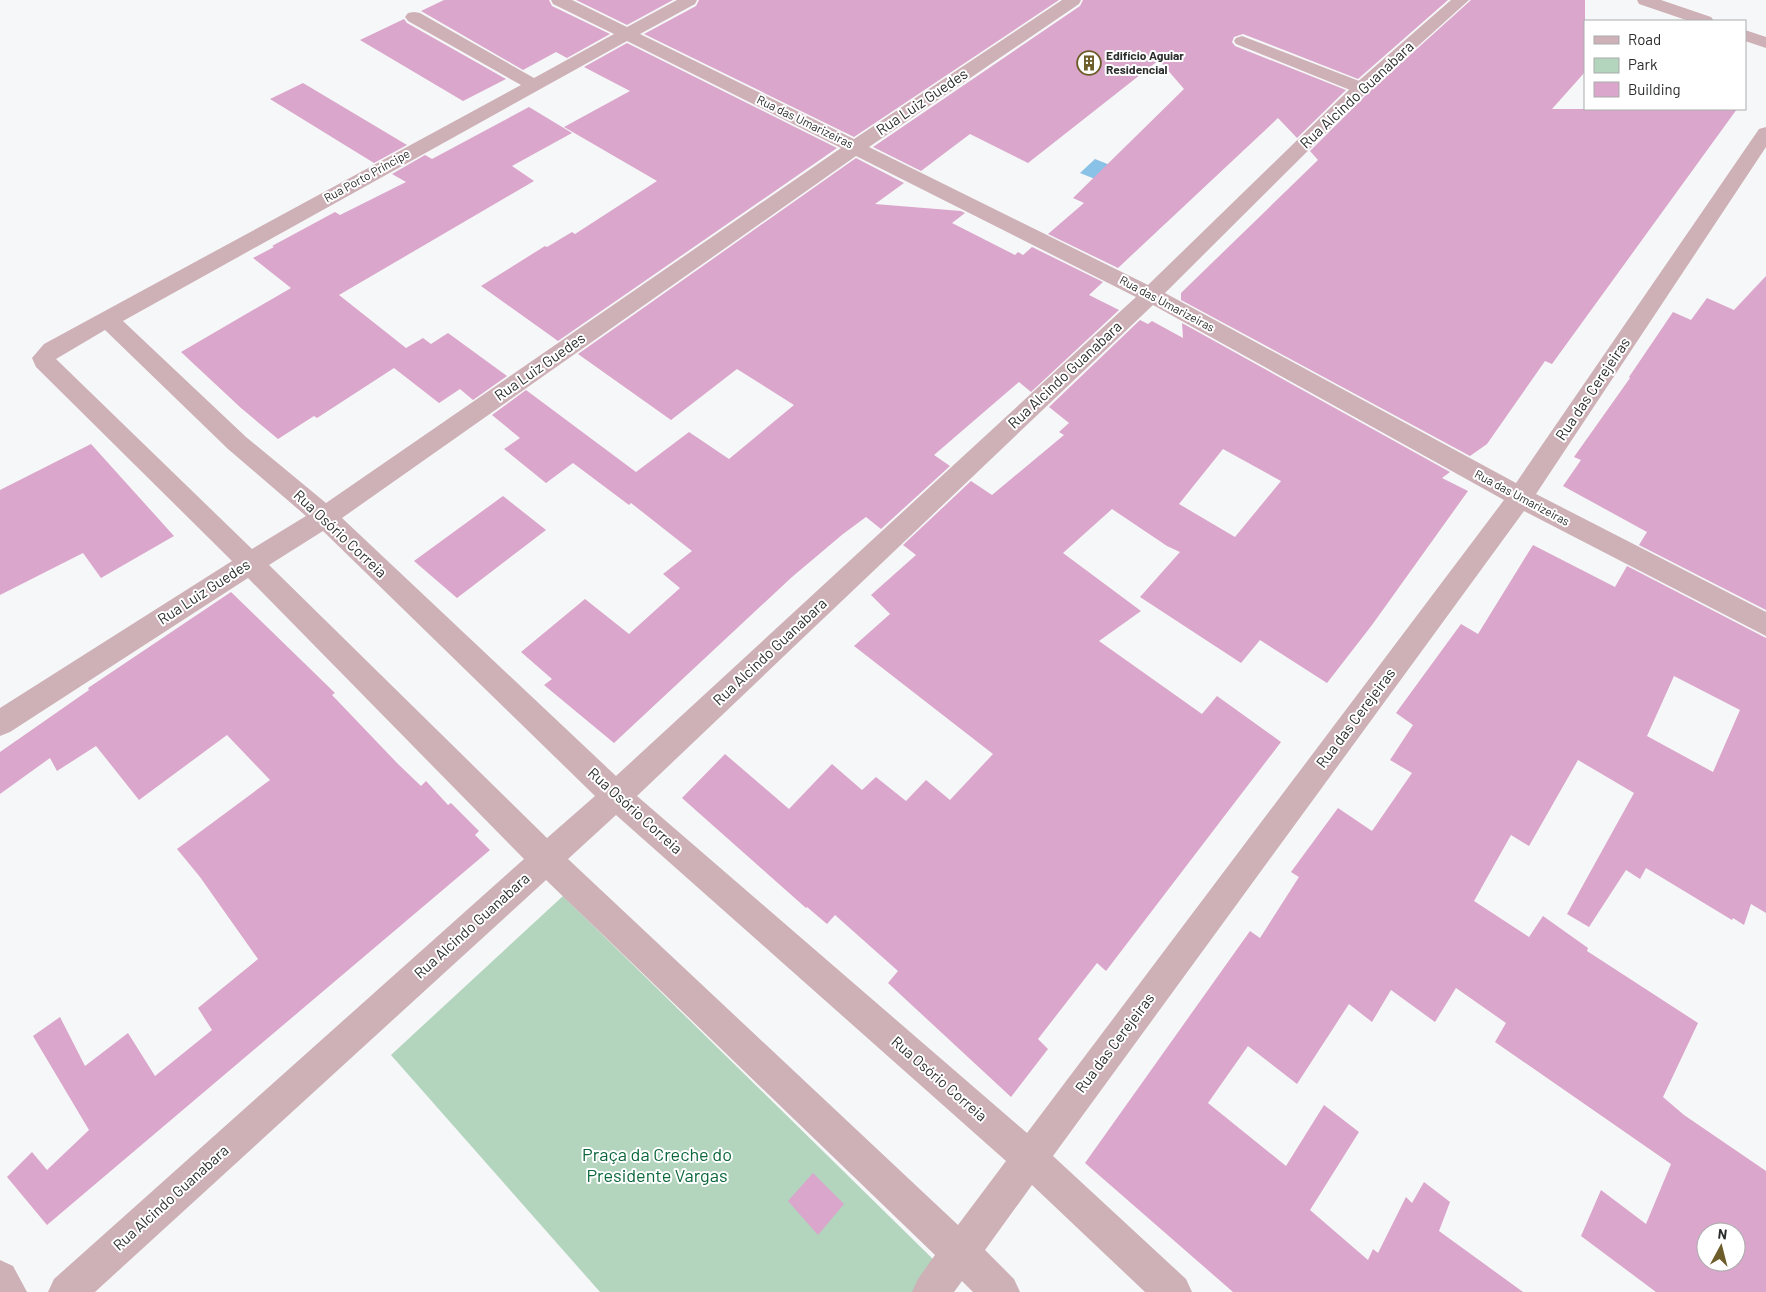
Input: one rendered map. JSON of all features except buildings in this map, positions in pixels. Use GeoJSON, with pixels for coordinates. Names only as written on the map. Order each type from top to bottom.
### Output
{"type":"FeatureCollection","features":[{"type":"Feature","properties":{"kind":"street","name":"Rua das Umarizeiras"},"geometry":{"type":"LineString","coordinates":[[559,0],[1151,295],[1520,497],[1766,625]]}},
{"type":"Feature","properties":{"kind":"street","name":"Rua Porto Príncipe"},"geometry":{"type":"LineString","coordinates":[[250,563],[44,361],[46,354],[689,0]]}},
{"type":"Feature","properties":{"kind":"street","name":"Rua Luiz Guedes"},"geometry":{"type":"LineString","coordinates":[[0,723],[325,517],[856,148],[1073,0]]}},
{"type":"Feature","properties":{"kind":"street","name":"Rua Alcindo Guanabara"},"geometry":{"type":"LineString","coordinates":[[67,1292],[616,796],[1151,295],[1361,88],[1461,0]]}},
{"type":"Feature","properties":{"kind":"street"},"geometry":{"type":"LineString","coordinates":[[1644,0],[1702,20]]}},
{"type":"Feature","properties":{"kind":"street"},"geometry":{"type":"LineString","coordinates":[[414,17],[534,85]]}},
{"type":"Feature","properties":{"kind":"street"},"geometry":{"type":"LineString","coordinates":[[1746,35],[1766,43]]}},
{"type":"Feature","properties":{"kind":"street","name":"Rua das Cerejeiras"},"geometry":{"type":"LineString","coordinates":[[931,1292],[1520,497],[1766,133]]}},
{"type":"Feature","properties":{"kind":"street","name":"Rua Osório Correia"},"geometry":{"type":"LineString","coordinates":[[107,319],[237,443],[325,517],[616,796],[1029,1158],[1173,1292]]}},
{"type":"Feature","properties":{"kind":"street"},"geometry":{"type":"LineString","coordinates":[[250,563],[546,859],[1001,1292]]}},
{"type":"Feature","properties":{"kind":"street"},"geometry":{"type":"LineString","coordinates":[[0,1279],[8,1292]]}},
{"type":"Feature","properties":{"kind":"lane"},"geometry":{"type":"LineString","coordinates":[[1242,41],[1361,88]]}},
{"type":"Feature","properties":{"kind":"green space","name":"Praça da Creche do Presidente Vargas"},"geometry":{"type":"Polygon","coordinates":[[[563,896],[942,1268],[923,1292],[600,1292],[391,1055],[563,896]]]}},
{"type":"Feature","properties":{"kind":"water"},"geometry":{"type":"Polygon","coordinates":[[[1095,159],[1110,165],[1095,179],[1080,173],[1095,159]]]}},
{"type":"Feature","properties":{"kind":"place","name":"Edifício Aguiar Residencial"},"geometry":{"type":"Point","coordinates":[1089,63]}}]}
